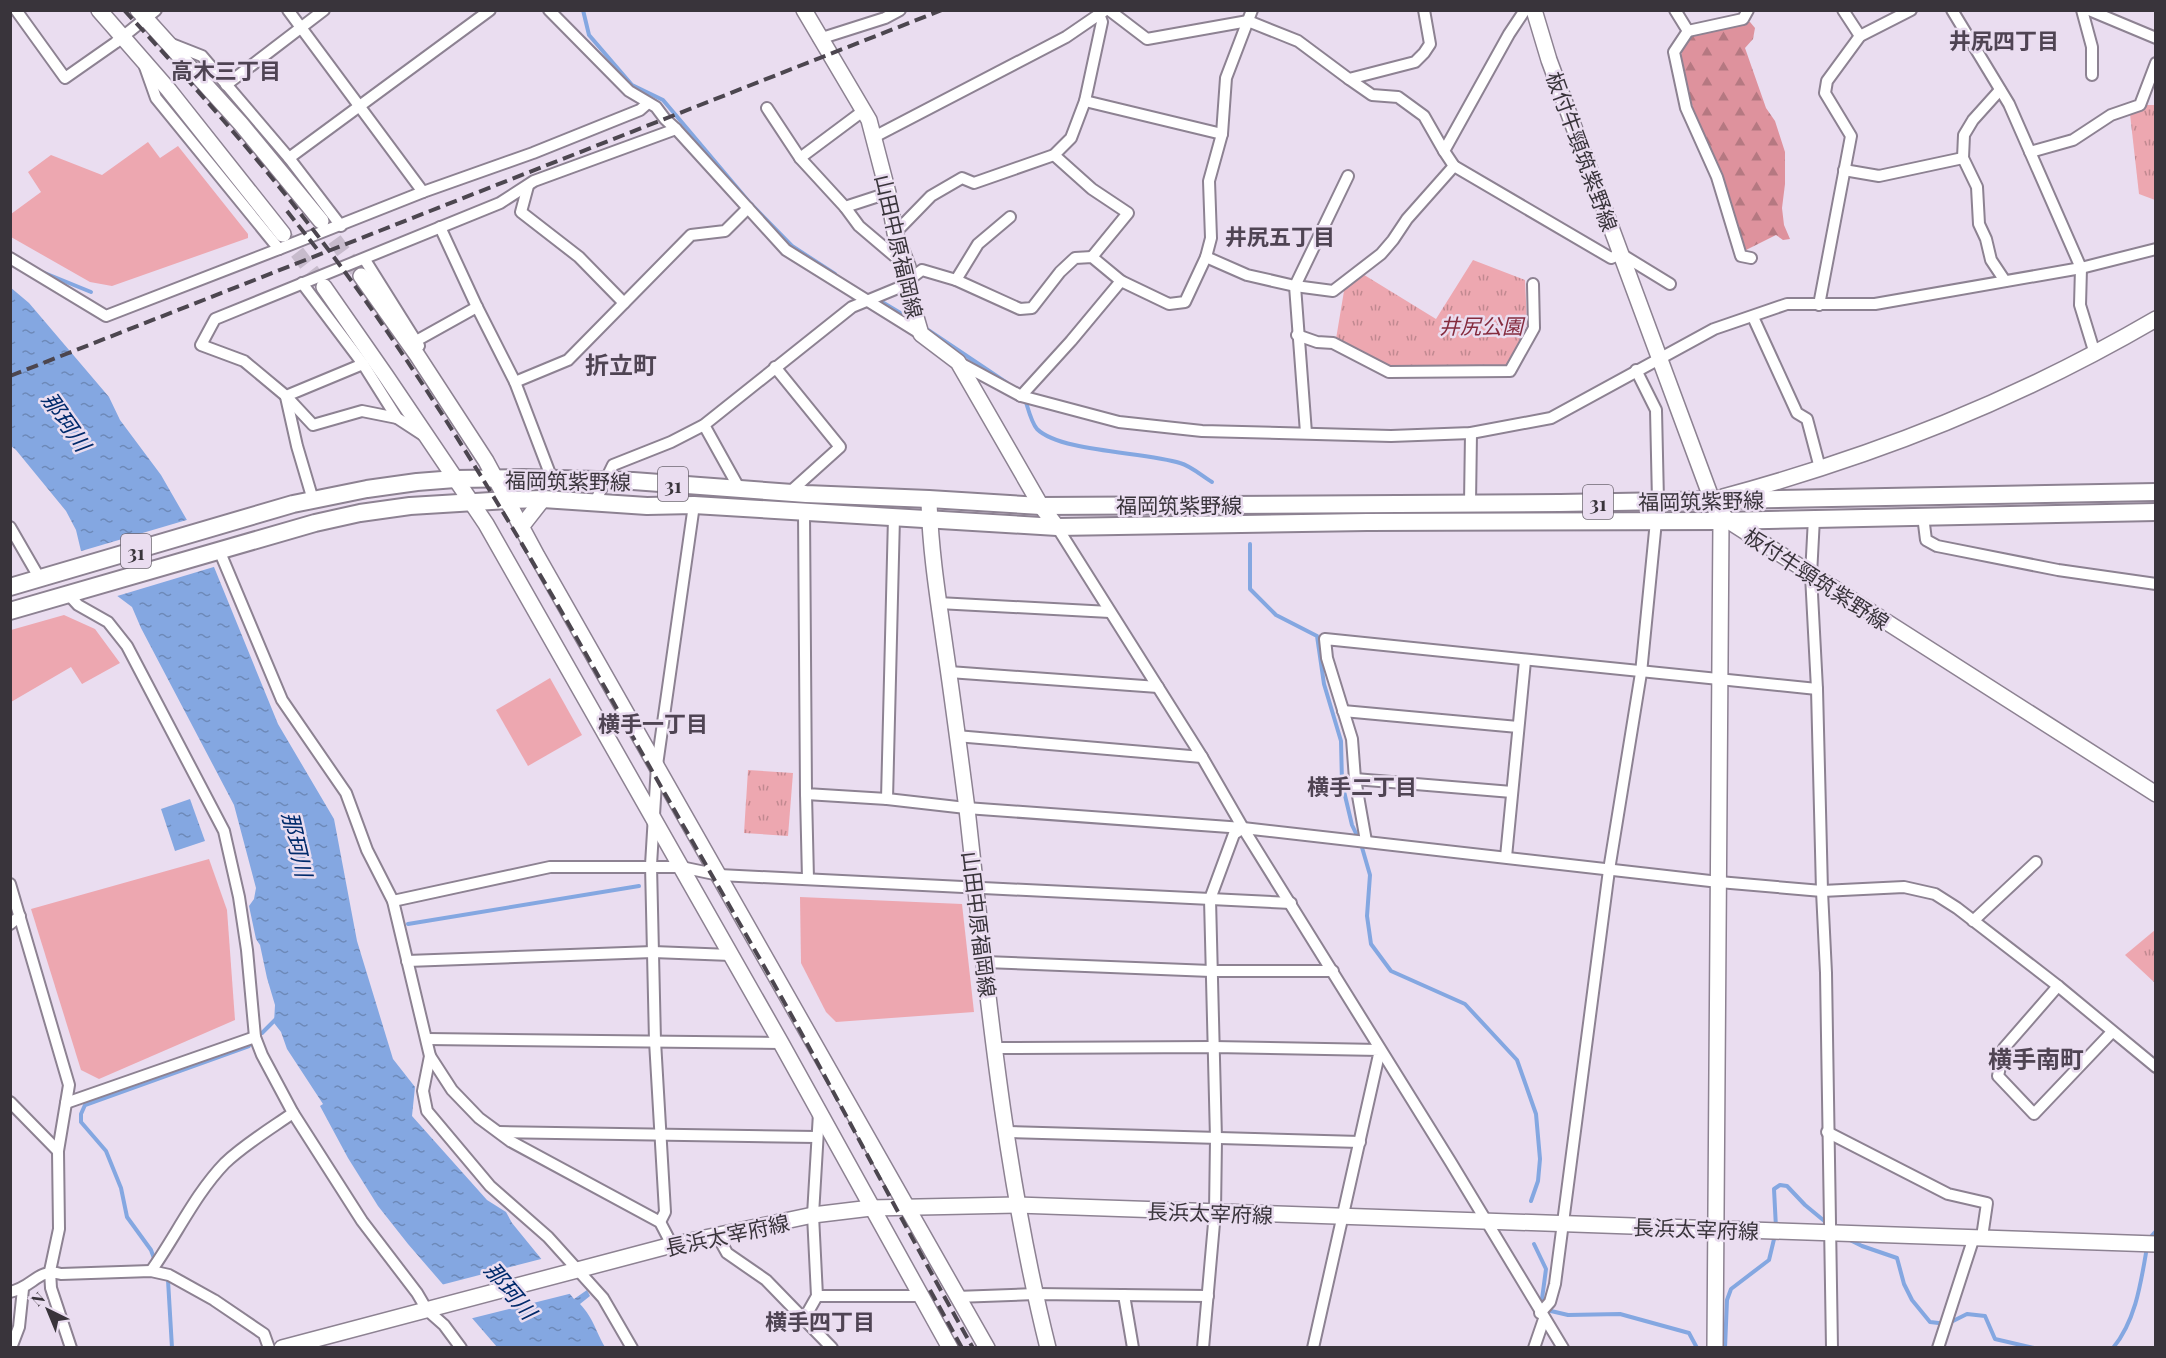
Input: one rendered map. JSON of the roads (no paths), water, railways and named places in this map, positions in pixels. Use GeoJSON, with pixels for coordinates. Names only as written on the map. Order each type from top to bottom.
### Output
{"type":"FeatureCollection","features":[{"type":"Feature","properties":{"kind":"main road","name":"福岡筑紫野線"},"geometry":{"type":"LineString","coordinates":[[40,579],[313,500],[377,487],[455,479],[605,480],[1041,506],[1658,501],[2156,492]]}},
{"type":"Feature","properties":{"kind":"main road","name":"福岡筑紫野線"},"geometry":{"type":"LineString","coordinates":[[217,551],[315,523],[360,513],[410,506],[543,499],[647,506],[694,505],[1057,527],[1367,522],[1724,521],[2156,512]]}},
{"type":"Feature","properties":{"kind":"main road","name":"31"},"geometry":{"type":"LineString","coordinates":[[10,611],[217,551]]}},
{"type":"Feature","properties":{"kind":"main road","name":"31"},"geometry":{"type":"LineString","coordinates":[[10,587],[40,579]]}},
{"type":"Feature","properties":{"kind":"street"},"geometry":{"type":"LineString","coordinates":[[16,10],[65,78],[123,36],[146,13],[166,42],[241,124],[321,221]]}},
{"type":"Feature","properties":{"kind":"street"},"geometry":{"type":"LineString","coordinates":[[99,10],[142,58],[281,241]]}},
{"type":"Feature","properties":{"kind":"street"},"geometry":{"type":"LineString","coordinates":[[288,10],[423,192]]}},
{"type":"Feature","properties":{"kind":"street"},"geometry":{"type":"LineString","coordinates":[[226,84],[324,10]]}},
{"type":"Feature","properties":{"kind":"street"},"geometry":{"type":"LineString","coordinates":[[289,158],[490,10]]}},
{"type":"Feature","properties":{"kind":"street"},"geometry":{"type":"LineString","coordinates":[[549,10],[629,91],[656,107],[786,250],[868,300],[919,327]]}},
{"type":"Feature","properties":{"kind":"street","name":"山田中原福岡線"},"geometry":{"type":"LineString","coordinates":[[804,10],[819,39],[869,120],[888,193],[895,233],[908,267],[902,285],[919,327],[958,362],[1041,506],[1057,527]]}},
{"type":"Feature","properties":{"kind":"street"},"geometry":{"type":"LineString","coordinates":[[1349,79],[1415,62],[1430,44],[1424,10]]}},
{"type":"Feature","properties":{"kind":"street"},"geometry":{"type":"LineString","coordinates":[[1444,151],[1509,34],[1526,10]]}},
{"type":"Feature","properties":{"kind":"street","name":"板付牛頸筑紫野線"},"geometry":{"type":"LineString","coordinates":[[1534,10],[1550,60],[1712,500],[1724,521],[2156,794]]}},
{"type":"Feature","properties":{"kind":"street"},"geometry":{"type":"LineString","coordinates":[[1675,10],[1688,31]]}},
{"type":"Feature","properties":{"kind":"street"},"geometry":{"type":"LineString","coordinates":[[1748,10],[1743,19],[1688,31],[1674,51],[1686,108],[1717,177],[1741,256],[1751,258]]}},
{"type":"Feature","properties":{"kind":"street"},"geometry":{"type":"LineString","coordinates":[[1843,10],[1860,36]]}},
{"type":"Feature","properties":{"kind":"street"},"geometry":{"type":"LineString","coordinates":[[1819,305],[1851,136],[1826,93],[1827,81],[1860,36],[1911,10]]}},
{"type":"Feature","properties":{"kind":"street"},"geometry":{"type":"LineString","coordinates":[[1952,10],[2009,104],[2081,268],[2080,305],[2095,354]]}},
{"type":"Feature","properties":{"kind":"street"},"geometry":{"type":"LineString","coordinates":[[2082,10],[2092,47],[2092,75]]}},
{"type":"Feature","properties":{"kind":"street"},"geometry":{"type":"LineString","coordinates":[[2090,10],[2156,38]]}},
{"type":"Feature","properties":{"kind":"street"},"geometry":{"type":"LineString","coordinates":[[819,39],[895,12]]}},
{"type":"Feature","properties":{"kind":"street"},"geometry":{"type":"LineString","coordinates":[[1104,12],[1147,39],[1250,16],[1298,41],[1372,95],[1398,97],[1424,116],[1454,166],[1611,258],[1621,254],[1670,284]]}},
{"type":"Feature","properties":{"kind":"street"},"geometry":{"type":"LineString","coordinates":[[895,233],[931,196],[962,178],[974,183],[1054,155],[1071,138],[1085,101],[1104,12]]}},
{"type":"Feature","properties":{"kind":"street"},"geometry":{"type":"LineString","coordinates":[[874,137],[1066,36],[1104,12]]}},
{"type":"Feature","properties":{"kind":"street"},"geometry":{"type":"LineString","coordinates":[[595,502],[613,465],[671,442],[704,425],[852,307],[902,285],[922,270],[956,280],[1020,309],[1032,308],[1060,272],[1075,258],[1092,257],[1121,281],[1169,304],[1185,302],[1206,257],[1211,238],[1209,181],[1222,134],[1226,78],[1250,16]]}},
{"type":"Feature","properties":{"kind":"street"},"geometry":{"type":"LineString","coordinates":[[166,42],[202,56],[289,158],[340,226]]}},
{"type":"Feature","properties":{"kind":"street"},"geometry":{"type":"LineString","coordinates":[[2030,153],[2073,140],[2111,116],[2140,105],[2156,63]]}},
{"type":"Feature","properties":{"kind":"street"},"geometry":{"type":"LineString","coordinates":[[2000,90],[1973,120],[1964,135],[1963,158],[1977,188],[1978,224],[1986,239],[1991,260],[2005,281]]}},
{"type":"Feature","properties":{"kind":"street"},"geometry":{"type":"LineString","coordinates":[[1085,101],[1222,134]]}},
{"type":"Feature","properties":{"kind":"street"},"geometry":{"type":"LineString","coordinates":[[10,258],[106,316],[281,241],[340,226],[423,192],[533,153],[640,110],[648,103]]}},
{"type":"Feature","properties":{"kind":"street"},"geometry":{"type":"LineString","coordinates":[[767,108],[800,158],[845,207],[859,226],[908,267]]}},
{"type":"Feature","properties":{"kind":"street"},"geometry":{"type":"LineString","coordinates":[[800,158],[863,111]]}},
{"type":"Feature","properties":{"kind":"street"},"geometry":{"type":"LineString","coordinates":[[429,438],[397,418],[362,411],[313,425],[286,396],[244,361],[201,345],[214,319],[365,260],[500,203],[534,181],[676,129]]}},
{"type":"Feature","properties":{"kind":"street"},"geometry":{"type":"LineString","coordinates":[[1054,155],[1092,189],[1128,213],[1092,257]]}},
{"type":"Feature","properties":{"kind":"street"},"geometry":{"type":"LineString","coordinates":[[1844,170],[1879,176],[1963,158]]}},
{"type":"Feature","properties":{"kind":"street"},"geometry":{"type":"LineString","coordinates":[[1206,257],[1247,275],[1295,286],[1334,291],[1381,254],[1421,201],[1454,166]]}},
{"type":"Feature","properties":{"kind":"street"},"geometry":{"type":"LineString","coordinates":[[1306,433],[1295,286],[1348,176]]}},
{"type":"Feature","properties":{"kind":"street"},"geometry":{"type":"LineString","coordinates":[[528,186],[521,212],[579,257],[624,303]]}},
{"type":"Feature","properties":{"kind":"street"},"geometry":{"type":"LineString","coordinates":[[845,207],[888,193]]}},
{"type":"Feature","properties":{"kind":"street"},"geometry":{"type":"LineString","coordinates":[[515,382],[568,360],[691,235],[725,231],[748,208]]}},
{"type":"Feature","properties":{"kind":"street"},"geometry":{"type":"LineString","coordinates":[[956,280],[978,244],[1010,217]]}},
{"type":"Feature","properties":{"kind":"street"},"geometry":{"type":"LineString","coordinates":[[440,227],[477,308],[515,382],[552,478]]}},
{"type":"Feature","properties":{"kind":"street"},"geometry":{"type":"LineString","coordinates":[[958,362],[1019,394],[1119,423],[1202,430],[1391,436],[1471,433],[1551,418],[1714,329],[1787,304],[1875,304],[2081,268],[2156,249]]}},
{"type":"Feature","properties":{"kind":"street"},"geometry":{"type":"LineString","coordinates":[[365,260],[449,391],[456,415]]}},
{"type":"Feature","properties":{"kind":"street"},"geometry":{"type":"LineString","coordinates":[[361,276],[496,478],[521,527],[956,1297],[987,1347]]}},
{"type":"Feature","properties":{"kind":"street"},"geometry":{"type":"LineString","coordinates":[[1019,394],[1121,281]]}},
{"type":"Feature","properties":{"kind":"street"},"geometry":{"type":"LineString","coordinates":[[302,283],[363,364],[397,418]]}},
{"type":"Feature","properties":{"kind":"street"},"geometry":{"type":"LineString","coordinates":[[1297,335],[1317,342],[1333,343],[1389,372],[1510,371],[1534,328],[1533,284]]}},
{"type":"Feature","properties":{"kind":"street"},"geometry":{"type":"LineString","coordinates":[[324,287],[486,524],[781,1043],[950,1347]]}},
{"type":"Feature","properties":{"kind":"street"},"geometry":{"type":"LineString","coordinates":[[416,341],[477,308]]}},
{"type":"Feature","properties":{"kind":"street"},"geometry":{"type":"LineString","coordinates":[[1753,317],[1797,413],[1807,419],[1820,468]]}},
{"type":"Feature","properties":{"kind":"street"},"geometry":{"type":"LineString","coordinates":[[1712,500],[1883,448],[1950,423],[2095,354],[2156,319]]}},
{"type":"Feature","properties":{"kind":"street"},"geometry":{"type":"LineString","coordinates":[[286,396],[363,364]]}},
{"type":"Feature","properties":{"kind":"street"},"geometry":{"type":"LineString","coordinates":[[775,367],[840,447],[790,492]]}},
{"type":"Feature","properties":{"kind":"street"},"geometry":{"type":"LineString","coordinates":[[1636,370],[1656,410],[1658,501]]}},
{"type":"Feature","properties":{"kind":"street"},"geometry":{"type":"LineString","coordinates":[[286,396],[297,446],[313,500]]}},
{"type":"Feature","properties":{"kind":"street"},"geometry":{"type":"LineString","coordinates":[[704,425],[739,488]]}},
{"type":"Feature","properties":{"kind":"street"},"geometry":{"type":"LineString","coordinates":[[1470,503],[1471,433]]}},
{"type":"Feature","properties":{"kind":"street"},"geometry":{"type":"LineString","coordinates":[[521,527],[543,499]]}},
{"type":"Feature","properties":{"kind":"street","name":"山田中原福岡線"},"geometry":{"type":"LineString","coordinates":[[929,499],[938,603],[1006,1132],[1017,1205],[1048,1347]]}},
{"type":"Feature","properties":{"kind":"street"},"geometry":{"type":"LineString","coordinates":[[660,1222],[665,1212],[655,1041],[651,865],[653,818],[657,765],[694,505]]}},
{"type":"Feature","properties":{"kind":"street"},"geometry":{"type":"LineString","coordinates":[[804,512],[808,879]]}},
{"type":"Feature","properties":{"kind":"street"},"geometry":{"type":"LineString","coordinates":[[1923,516],[1926,540],[1937,546],[2058,570],[2156,584]]}},
{"type":"Feature","properties":{"kind":"street"},"geometry":{"type":"LineString","coordinates":[[886,799],[894,517]]}},
{"type":"Feature","properties":{"kind":"street"},"geometry":{"type":"LineString","coordinates":[[1814,518],[1811,575],[1826,973],[1832,1347]]}},
{"type":"Feature","properties":{"kind":"street"},"geometry":{"type":"LineString","coordinates":[[1534,1347],[1544,1311],[1555,1284],[1609,870],[1641,673],[1656,521]]}},
{"type":"Feature","properties":{"kind":"street"},"geometry":{"type":"LineString","coordinates":[[1715,1347],[1719,680],[1724,521]]}},
{"type":"Feature","properties":{"kind":"street"},"geometry":{"type":"LineString","coordinates":[[10,527],[40,579]]}},
{"type":"Feature","properties":{"kind":"street"},"geometry":{"type":"LineString","coordinates":[[1057,527],[1202,757],[1243,828],[1380,1050],[1544,1311],[1563,1347]]}},
{"type":"Feature","properties":{"kind":"street"},"geometry":{"type":"LineString","coordinates":[[217,551],[282,700],[346,793],[367,850],[393,901],[430,1056],[423,1091],[427,1111],[490,1186],[548,1237],[576,1271],[603,1298],[632,1347]]}},
{"type":"Feature","properties":{"kind":"street"},"geometry":{"type":"LineString","coordinates":[[74,592],[78,604],[108,622],[127,646],[224,831],[248,950],[255,1037],[262,1055],[293,1113],[362,1221],[461,1347]]}},
{"type":"Feature","properties":{"kind":"street"},"geometry":{"type":"LineString","coordinates":[[938,603],[1110,612]]}},
{"type":"Feature","properties":{"kind":"street"},"geometry":{"type":"LineString","coordinates":[[1364,840],[1352,739],[1327,658],[1325,639],[1641,673],[1817,689]]}},
{"type":"Feature","properties":{"kind":"street"},"geometry":{"type":"LineString","coordinates":[[1506,856],[1525,661]]}},
{"type":"Feature","properties":{"kind":"street"},"geometry":{"type":"LineString","coordinates":[[948,672],[1158,687]]}},
{"type":"Feature","properties":{"kind":"street"},"geometry":{"type":"LineString","coordinates":[[1343,711],[1518,727]]}},
{"type":"Feature","properties":{"kind":"street"},"geometry":{"type":"LineString","coordinates":[[956,736],[1202,757]]}},
{"type":"Feature","properties":{"kind":"street"},"geometry":{"type":"LineString","coordinates":[[1355,779],[1512,792]]}},
{"type":"Feature","properties":{"kind":"street"},"geometry":{"type":"LineString","coordinates":[[806,794],[1243,828],[1506,856],[1719,882],[1822,891],[1904,887],[1935,894],[1973,921],[2058,986],[2156,1067]]}},
{"type":"Feature","properties":{"kind":"street"},"geometry":{"type":"LineString","coordinates":[[1203,1347],[1215,1212],[1216,1139],[1209,900],[1234,834],[1243,828]]}},
{"type":"Feature","properties":{"kind":"street"},"geometry":{"type":"LineString","coordinates":[[1973,921],[2036,862]]}},
{"type":"Feature","properties":{"kind":"street"},"geometry":{"type":"LineString","coordinates":[[393,901],[550,867],[651,865],[681,867],[719,875],[1291,903]]}},
{"type":"Feature","properties":{"kind":"street"},"geometry":{"type":"LineString","coordinates":[[10,884],[69,1085],[58,1151],[59,1229],[50,1271],[51,1288],[72,1347]]}},
{"type":"Feature","properties":{"kind":"street"},"geometry":{"type":"LineString","coordinates":[[10,924],[20,916]]}},
{"type":"Feature","properties":{"kind":"street"},"geometry":{"type":"LineString","coordinates":[[406,961],[653,952],[731,955]]}},
{"type":"Feature","properties":{"kind":"street"},"geometry":{"type":"LineString","coordinates":[[985,962],[1211,971],[1333,971]]}},
{"type":"Feature","properties":{"kind":"street"},"geometry":{"type":"LineString","coordinates":[[2058,986],[2004,1048],[1998,1076],[2034,1114],[2112,1032]]}},
{"type":"Feature","properties":{"kind":"street"},"geometry":{"type":"LineString","coordinates":[[66,1103],[255,1037]]}},
{"type":"Feature","properties":{"kind":"street"},"geometry":{"type":"LineString","coordinates":[[427,1039],[781,1043]]}},
{"type":"Feature","properties":{"kind":"street"},"geometry":{"type":"LineString","coordinates":[[996,1048],[1213,1047],[1380,1050]]}},
{"type":"Feature","properties":{"kind":"street"},"geometry":{"type":"LineString","coordinates":[[1313,1347],[1380,1050]]}},
{"type":"Feature","properties":{"kind":"street"},"geometry":{"type":"LineString","coordinates":[[430,1056],[452,1089],[480,1118],[510,1141],[660,1222],[672,1245]]}},
{"type":"Feature","properties":{"kind":"street"},"geometry":{"type":"LineString","coordinates":[[10,1102],[58,1151]]}},
{"type":"Feature","properties":{"kind":"street"},"geometry":{"type":"LineString","coordinates":[[151,1271],[197,1199],[224,1165],[243,1148],[293,1113]]}},
{"type":"Feature","properties":{"kind":"street"},"geometry":{"type":"LineString","coordinates":[[804,1319],[817,1296],[813,1215],[819,1113]]}},
{"type":"Feature","properties":{"kind":"street"},"geometry":{"type":"LineString","coordinates":[[499,1132],[816,1137]]}},
{"type":"Feature","properties":{"kind":"street"},"geometry":{"type":"LineString","coordinates":[[1006,1132],[1360,1142]]}},
{"type":"Feature","properties":{"kind":"street"},"geometry":{"type":"LineString","coordinates":[[1827,1132],[1948,1194],[1987,1203],[1978,1237],[1938,1347]]}},
{"type":"Feature","properties":{"kind":"street","name":"長浜太宰府線"},"geometry":{"type":"LineString","coordinates":[[282,1347],[311,1344],[672,1245],[813,1215],[871,1208],[1017,1205],[2156,1244]]}},
{"type":"Feature","properties":{"kind":"street"},"geometry":{"type":"LineString","coordinates":[[717,1235],[728,1253],[766,1280],[832,1347]]}},
{"type":"Feature","properties":{"kind":"street"},"geometry":{"type":"LineString","coordinates":[[10,1292],[23,1289],[50,1271],[61,1274],[151,1271],[169,1275],[214,1300],[264,1334],[268,1347]]}},
{"type":"Feature","properties":{"kind":"street"},"geometry":{"type":"LineString","coordinates":[[11,1347],[19,1327],[23,1289]]}},
{"type":"Feature","properties":{"kind":"street"},"geometry":{"type":"LineString","coordinates":[[956,1297],[1035,1294],[1208,1296]]}},
{"type":"Feature","properties":{"kind":"street"},"geometry":{"type":"LineString","coordinates":[[1124,1295],[1133,1347]]}},
{"type":"Feature","properties":{"kind":"street"},"geometry":{"type":"LineString","coordinates":[[817,1296],[922,1296]]}},
{"type":"Feature","properties":{"kind":"water","name":"那珂川"},"geometry":{"type":"Polygon","coordinates":[[[10,287],[29,303],[109,397],[120,420],[161,475],[214,567],[278,724],[334,819],[357,941],[393,1059],[415,1087],[412,1116],[487,1200],[506,1212],[512,1223],[574,1299],[587,1290],[590,1296],[580,1304],[585,1309],[605,1347],[497,1347],[378,1206],[348,1158],[320,1106],[323,1104],[287,1049],[281,1032],[274,1023],[275,1005],[249,906],[254,899],[256,888],[234,805],[132,607],[116,595],[81,551],[76,530],[66,511],[11,446],[10,287]]]}},
{"type":"Feature","properties":{"kind":"water"},"geometry":{"type":"Polygon","coordinates":[[[190,799],[205,841],[175,851],[161,809],[190,799]]]}},
{"type":"Feature","properties":{"kind":"waterway"},"geometry":{"type":"LineString","coordinates":[[583,10],[589,35],[632,85],[663,100],[750,203],[792,246],[835,274]]}},
{"type":"Feature","properties":{"kind":"waterway"},"geometry":{"type":"LineString","coordinates":[[42,272],[91,292]]}},
{"type":"Feature","properties":{"kind":"waterway"},"geometry":{"type":"LineString","coordinates":[[877,299],[912,320]]}},
{"type":"Feature","properties":{"kind":"waterway"},"geometry":{"type":"LineString","coordinates":[[928,330],[1007,383]]}},
{"type":"Feature","properties":{"kind":"waterway"},"geometry":{"type":"LineString","coordinates":[[1025,399],[1035,426],[1048,437],[1083,447],[1180,463],[1212,482]]}},
{"type":"Feature","properties":{"kind":"waterway"},"geometry":{"type":"LineString","coordinates":[[1250,544],[1250,589],[1276,615],[1317,636],[1324,684],[1341,741],[1342,783],[1352,825],[1361,844],[1370,875],[1367,916],[1371,944],[1391,971],[1465,1004],[1517,1060],[1536,1114],[1540,1159],[1538,1181],[1531,1201]]}},
{"type":"Feature","properties":{"kind":"waterway"},"geometry":{"type":"LineString","coordinates":[[408,924],[639,886]]}},
{"type":"Feature","properties":{"kind":"waterway"},"geometry":{"type":"LineString","coordinates":[[262,1033],[276,1019]]}},
{"type":"Feature","properties":{"kind":"waterway"},"geometry":{"type":"LineString","coordinates":[[155,1261],[151,1250],[127,1217],[121,1188],[106,1151],[81,1122],[81,1114],[85,1105],[249,1046]]}},
{"type":"Feature","properties":{"kind":"waterway"},"geometry":{"type":"LineString","coordinates":[[1776,1228],[1774,1189],[1780,1185],[1787,1186],[1828,1224]]}},
{"type":"Feature","properties":{"kind":"waterway"},"geometry":{"type":"LineString","coordinates":[[2148,1240],[2156,1231]]}},
{"type":"Feature","properties":{"kind":"waterway"},"geometry":{"type":"LineString","coordinates":[[1725,1348],[1727,1300],[1731,1289],[1769,1260],[1775,1235]]}},
{"type":"Feature","properties":{"kind":"waterway"},"geometry":{"type":"LineString","coordinates":[[1848,1239],[1897,1258],[1904,1284],[1912,1300],[1930,1322],[1947,1324],[1967,1314],[1985,1316],[1995,1339],[2034,1348]]}},
{"type":"Feature","properties":{"kind":"waterway"},"geometry":{"type":"LineString","coordinates":[[1534,1244],[1546,1269],[1542,1299],[1551,1311],[1568,1315],[1620,1314],[1689,1333],[1697,1348]]}},
{"type":"Feature","properties":{"kind":"waterway"},"geometry":{"type":"LineString","coordinates":[[2113,1348],[2132,1313],[2140,1287],[2147,1247]]}},
{"type":"Feature","properties":{"kind":"waterway"},"geometry":{"type":"LineString","coordinates":[[166,1277],[172,1348]]}},
{"type":"Feature","properties":{"kind":"tunnel"},"geometry":{"type":"LineString","coordinates":[[321,221],[361,276]]}},
{"type":"Feature","properties":{"kind":"tunnel"},"geometry":{"type":"LineString","coordinates":[[283,234],[324,287]]}},
{"type":"Feature","properties":{"kind":"railway"},"geometry":{"type":"LineString","coordinates":[[124,10],[184,75],[297,209],[350,279],[430,396],[541,577],[775,985],[973,1348]]}},
{"type":"Feature","properties":{"kind":"railway"},"geometry":{"type":"LineString","coordinates":[[10,376],[942,10]]}},
{"type":"Feature","properties":{"kind":"railway"},"geometry":{"type":"LineString","coordinates":[[287,211],[317,249]]}},
{"type":"Feature","properties":{"kind":"railway"},"geometry":{"type":"LineString","coordinates":[[930,1290],[962,1348]]}},
{"type":"Feature","properties":{"kind":"district","name":"井尻四丁目"},"geometry":{"type":"Point","coordinates":[2004,40]}},
{"type":"Feature","properties":{"kind":"district","name":"高木三丁目"},"geometry":{"type":"Point","coordinates":[226,70]}},
{"type":"Feature","properties":{"kind":"district","name":"井尻五丁目"},"geometry":{"type":"Point","coordinates":[1280,236]}},
{"type":"Feature","properties":{"kind":"district","name":"折立町"},"geometry":{"type":"Point","coordinates":[621,364]}},
{"type":"Feature","properties":{"kind":"district","name":"横手一丁目"},"geometry":{"type":"Point","coordinates":[653,723]}},
{"type":"Feature","properties":{"kind":"district","name":"横手二丁目"},"geometry":{"type":"Point","coordinates":[1362,786]}},
{"type":"Feature","properties":{"kind":"district","name":"横手南町"},"geometry":{"type":"Point","coordinates":[2036,1058]}},
{"type":"Feature","properties":{"kind":"district","name":"横手四丁目"},"geometry":{"type":"Point","coordinates":[820,1321]}},
{"type":"Feature","properties":{"kind":"park label","name":"井尻公園"},"geometry":{"type":"Point","coordinates":[1481,325]}}]}
